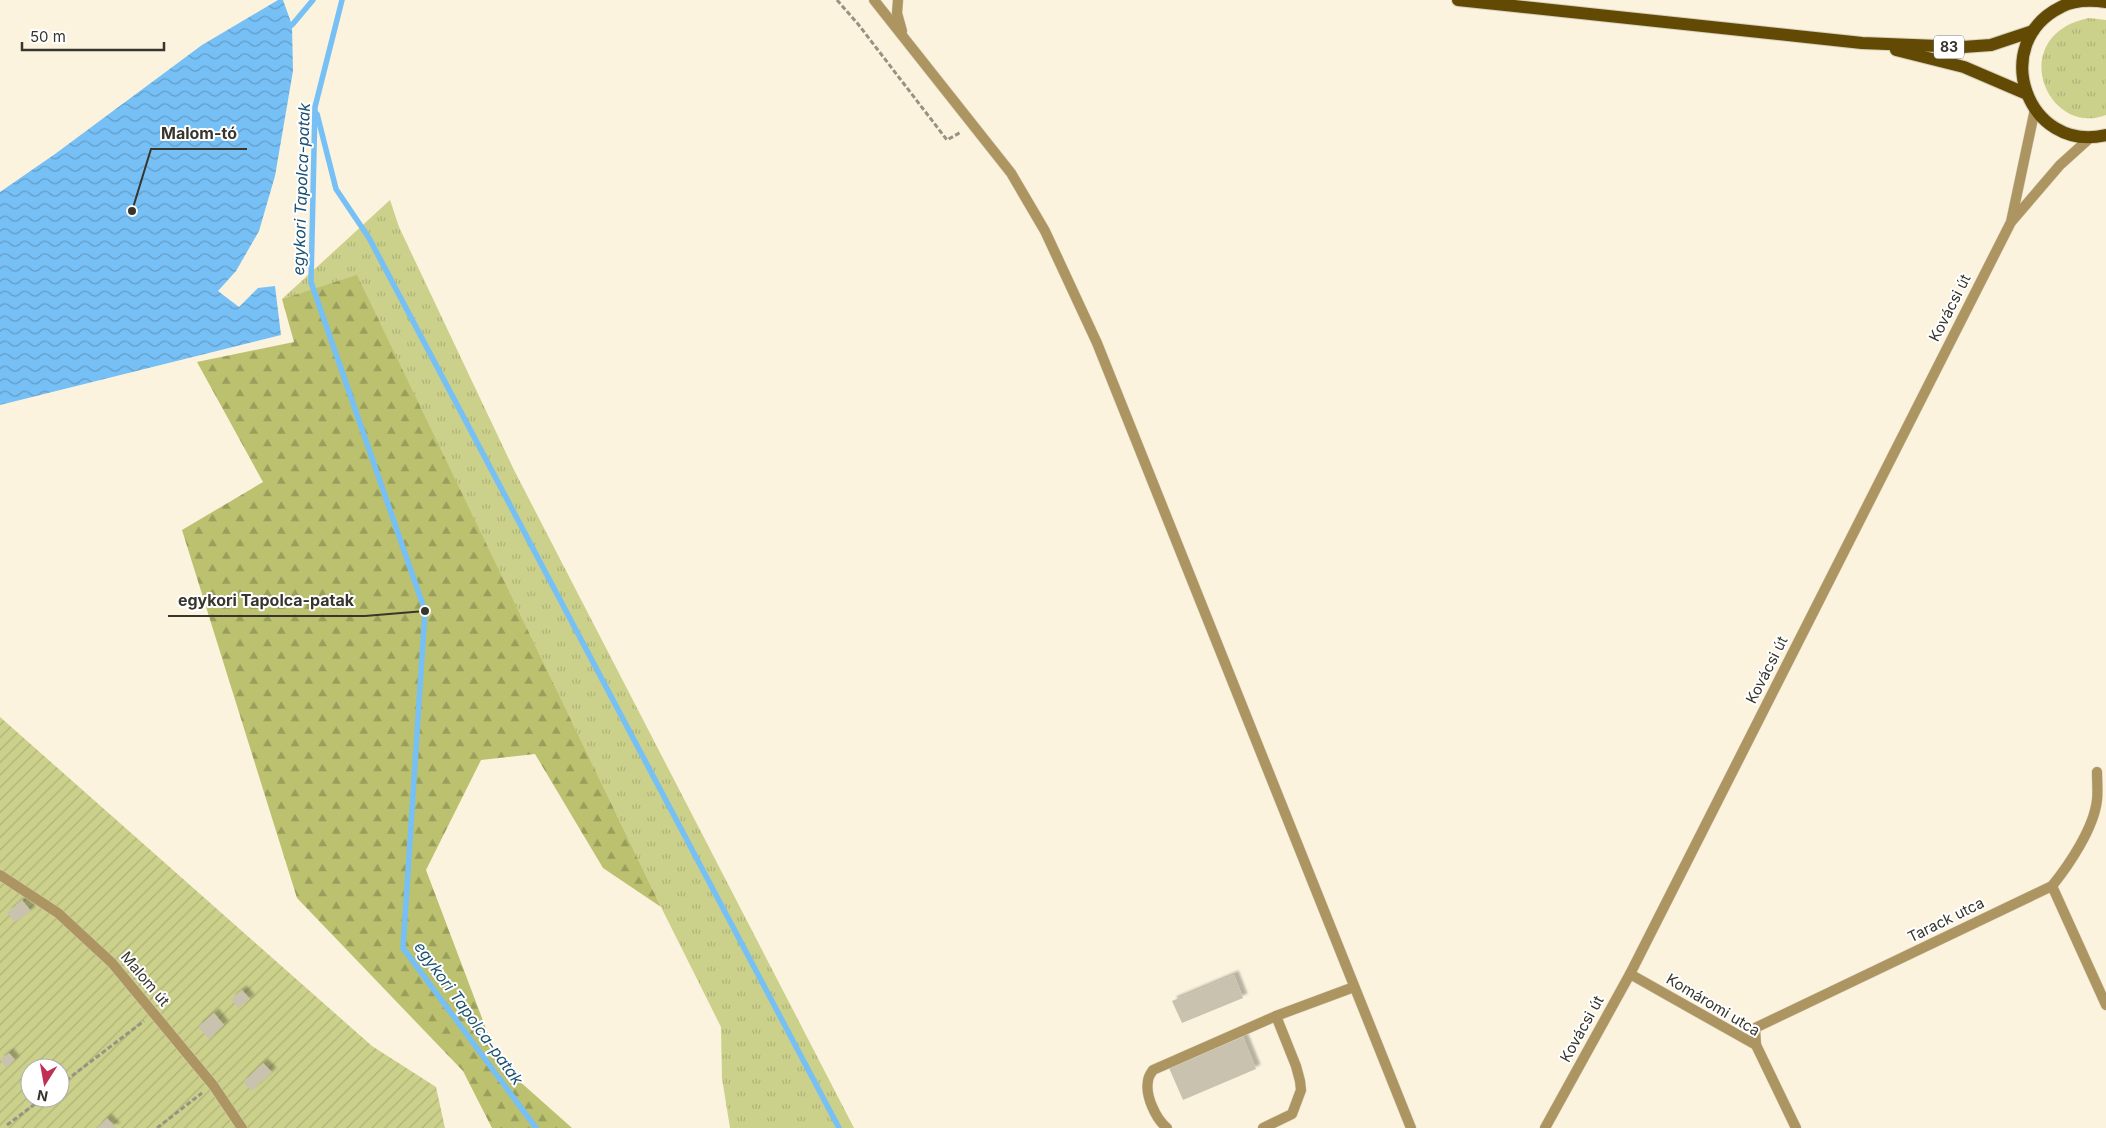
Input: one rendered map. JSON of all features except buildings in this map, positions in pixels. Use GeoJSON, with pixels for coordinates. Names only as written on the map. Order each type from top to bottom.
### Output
{"type":"FeatureCollection","features":[{"type":"Feature","properties":{"kind":"main road","name":"83"},"geometry":{"type":"LineString","coordinates":[[1458,0],[1862,43],[1963,47],[1991,45],[2033,31]]}},
{"type":"Feature","properties":{"kind":"main road","name":"83"},"geometry":{"type":"LineString","coordinates":[[2106,2],[2085,0],[2065,5],[2047,15],[2033,31],[2026,45],[2022,61],[2022,78],[2026,94],[2035,109],[2046,121],[2060,130],[2075,136],[2091,137],[2106,135]]}},
{"type":"Feature","properties":{"kind":"main road","name":"83"},"geometry":{"type":"LineString","coordinates":[[1862,43],[1964,67],[2026,94]]}},
{"type":"Feature","properties":{"kind":"street"},"geometry":{"type":"LineString","coordinates":[[874,0],[1011,173],[1045,231],[1097,343],[1411,1128]]}},
{"type":"Feature","properties":{"kind":"street"},"geometry":{"type":"LineString","coordinates":[[898,0],[896,13],[905,39]]}},
{"type":"Feature","properties":{"kind":"street","name":"Kovácsi út"},"geometry":{"type":"LineString","coordinates":[[2011,222],[2035,109]]}},
{"type":"Feature","properties":{"kind":"street","name":"Kovácsi út"},"geometry":{"type":"LineString","coordinates":[[1545,1128],[1630,974],[2011,222],[2060,165],[2091,137]]}},
{"type":"Feature","properties":{"kind":"street","name":"Tarack utca"},"geometry":{"type":"LineString","coordinates":[[1756,1046],[1756,1028],[2052,886],[2066,868],[2093,817],[2097,800],[2097,772]]}},
{"type":"Feature","properties":{"kind":"street","name":"Malom út"},"geometry":{"type":"LineString","coordinates":[[0,875],[58,913],[112,963],[213,1085],[242,1128]]}},
{"type":"Feature","properties":{"kind":"street"},"geometry":{"type":"LineString","coordinates":[[2052,886],[2106,1005]]}},
{"type":"Feature","properties":{"kind":"street","name":"Komáromi utca"},"geometry":{"type":"LineString","coordinates":[[1630,974],[1756,1046],[1796,1128]]}},
{"type":"Feature","properties":{"kind":"street"},"geometry":{"type":"LineString","coordinates":[[1167,1128],[1159,1121],[1148,1092],[1148,1080],[1153,1070],[1276,1016],[1354,986]]}},
{"type":"Feature","properties":{"kind":"street"},"geometry":{"type":"LineString","coordinates":[[1263,1128],[1292,1114],[1301,1090],[1296,1066],[1276,1016]]}},
{"type":"Feature","properties":{"kind":"path"},"geometry":{"type":"LineString","coordinates":[[836,0],[864,32],[947,140],[972,125]]}},
{"type":"Feature","properties":{"kind":"path"},"geometry":{"type":"LineString","coordinates":[[70,1077],[154,1013]]}},
{"type":"Feature","properties":{"kind":"path"},"geometry":{"type":"LineString","coordinates":[[157,1128],[213,1085]]}},
{"type":"Feature","properties":{"kind":"path"},"geometry":{"type":"LineString","coordinates":[[6,1125],[29,1108]]}},
{"type":"Feature","properties":{"kind":"green space"},"geometry":{"type":"Polygon","coordinates":[[[2089,18],[2106,20],[2106,115],[2085,118],[2066,112],[2052,99],[2044,82],[2042,62],[2048,44],[2063,28],[2089,18]]]}},
{"type":"Feature","properties":{"kind":"green space"},"geometry":{"type":"Polygon","coordinates":[[[390,200],[399,227],[514,470],[854,1128],[730,1128],[722,1078],[721,1027],[661,907],[357,276],[282,299],[390,200]]]}},
{"type":"Feature","properties":{"kind":"green space"},"geometry":{"type":"Polygon","coordinates":[[[357,275],[661,907],[603,868],[535,754],[481,760],[426,870],[499,1063],[572,1128],[492,1128],[463,1071],[297,898],[182,530],[263,482],[197,362],[294,342],[282,299],[357,275]]]}},
{"type":"Feature","properties":{"kind":"green space"},"geometry":{"type":"Polygon","coordinates":[[[0,717],[372,1046],[436,1087],[445,1128],[0,1128],[0,717]]]}},
{"type":"Feature","properties":{"kind":"water"},"geometry":{"type":"Polygon","coordinates":[[[278,0],[283,0],[292,25],[293,71],[275,176],[259,231],[236,271],[218,291],[239,307],[258,288],[275,286],[281,335],[0,405],[0,192],[55,154],[202,45],[278,0]]]}},
{"type":"Feature","properties":{"kind":"waterway"},"geometry":{"type":"LineString","coordinates":[[292,25],[313,0]]}},
{"type":"Feature","properties":{"kind":"waterway","name":"egykori Tapolca-patak"},"geometry":{"type":"LineString","coordinates":[[342,0],[315,107],[311,282],[425,611],[403,948],[536,1128]]}},
{"type":"Feature","properties":{"kind":"waterway"},"geometry":{"type":"LineString","coordinates":[[317,114],[336,189],[369,238],[839,1128]]}},
{"type":"Feature","properties":{"kind":"place","name":"Malom-tó"},"geometry":{"type":"Point","coordinates":[132,211]}},
{"type":"Feature","properties":{"kind":"place","name":"egykori Tapolca-patak"},"geometry":{"type":"Point","coordinates":[425,611]}}]}
